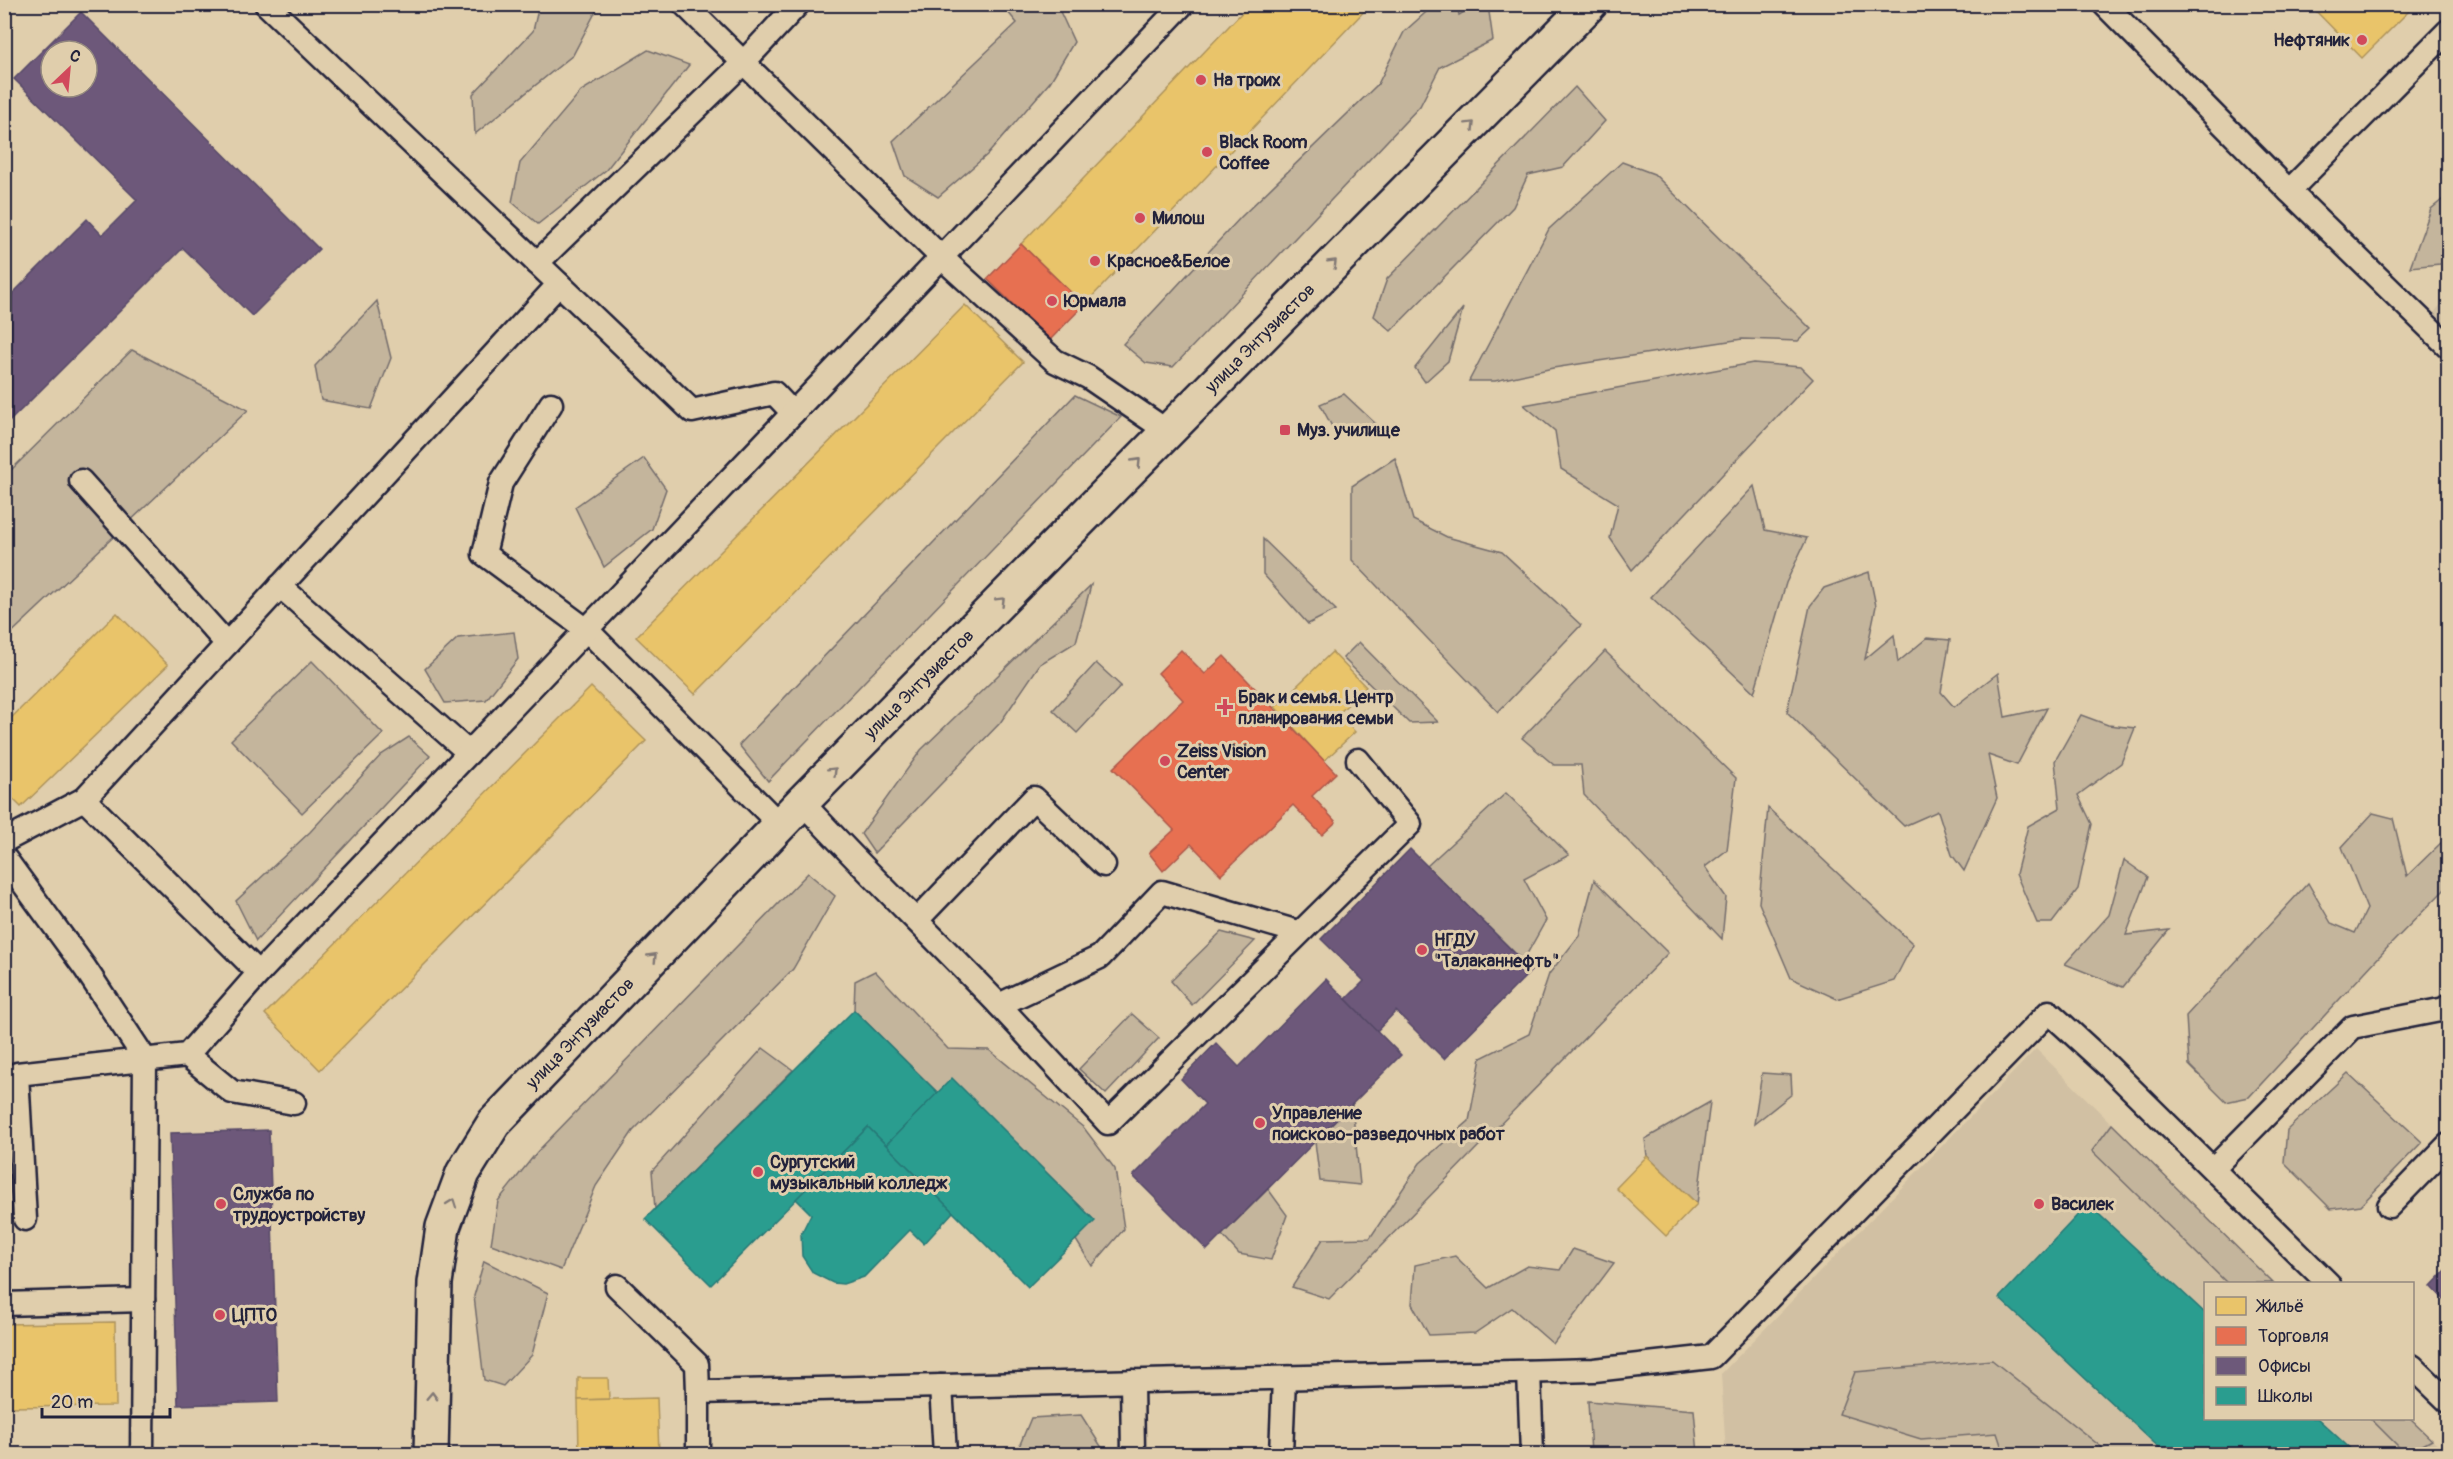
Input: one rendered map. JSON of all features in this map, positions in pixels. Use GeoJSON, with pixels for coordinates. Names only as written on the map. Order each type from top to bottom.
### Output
{"type":"FeatureCollection","features":[{"type":"Feature","properties":{"kind":"main road","name":"улица Энтузиастов"},"geometry":{"type":"LineString","coordinates":[[431,1455],[435,1283],[443,1227],[463,1173],[494,1123],[802,802],[1590,4]]}},
{"type":"Feature","properties":{"kind":"lane"},"geometry":{"type":"LineString","coordinates":[[684,4],[941,257],[1055,361],[1088,376],[1167,431]]}},
{"type":"Feature","properties":{"kind":"lane"},"geometry":{"type":"LineString","coordinates":[[537,263],[743,63],[798,4]]}},
{"type":"Feature","properties":{"kind":"lane"},"geometry":{"type":"LineString","coordinates":[[25,1219],[17,1074],[187,1055],[259,973],[1183,4]]}},
{"type":"Feature","properties":{"kind":"lane"},"geometry":{"type":"LineString","coordinates":[[2104,4],[2289,191],[2448,346]]}},
{"type":"Feature","properties":{"kind":"lane"},"geometry":{"type":"LineString","coordinates":[[272,6],[692,411],[774,393],[793,413]]}},
{"type":"Feature","properties":{"kind":"lane"},"geometry":{"type":"LineString","coordinates":[[2289,191],[2448,31]]}},
{"type":"Feature","properties":{"kind":"lane"},"geometry":{"type":"LineString","coordinates":[[4,841],[84,799],[559,284]]}},
{"type":"Feature","properties":{"kind":"lane"},"geometry":{"type":"LineString","coordinates":[[551,404],[501,483],[484,554],[587,630],[780,825]]}},
{"type":"Feature","properties":{"kind":"lane"},"geometry":{"type":"LineString","coordinates":[[81,481],[227,644]]}},
{"type":"Feature","properties":{"kind":"lane"},"geometry":{"type":"LineString","coordinates":[[280,586],[469,753]]}},
{"type":"Feature","properties":{"kind":"lane"},"geometry":{"type":"LineString","coordinates":[[802,802],[868,874],[917,920],[999,1005],[1108,1123],[1298,932],[1410,824],[1358,760]]}},
{"type":"Feature","properties":{"kind":"lane"},"geometry":{"type":"LineString","coordinates":[[917,920],[1034,798],[1104,865]]}},
{"type":"Feature","properties":{"kind":"lane"},"geometry":{"type":"LineString","coordinates":[[84,799],[259,973]]}},
{"type":"Feature","properties":{"kind":"lane"},"geometry":{"type":"LineString","coordinates":[[4,857],[85,968],[145,1059],[142,1455]]}},
{"type":"Feature","properties":{"kind":"lane"},"geometry":{"type":"LineString","coordinates":[[999,1005],[1100,957],[1162,892],[1298,932]]}},
{"type":"Feature","properties":{"kind":"lane"},"geometry":{"type":"LineString","coordinates":[[2213,1169],[2353,1026],[2445,1009],[2448,1006]]}},
{"type":"Feature","properties":{"kind":"lane"},"geometry":{"type":"LineString","coordinates":[[698,1392],[1594,1370],[1711,1357],[2049,1012],[2108,1066],[2327,1282]]}},
{"type":"Feature","properties":{"kind":"lane"},"geometry":{"type":"LineString","coordinates":[[187,1055],[232,1092],[294,1103]]}},
{"type":"Feature","properties":{"kind":"lane"},"geometry":{"type":"LineString","coordinates":[[2389,1206],[2448,1145]]}},
{"type":"Feature","properties":{"kind":"lane"},"geometry":{"type":"LineString","coordinates":[[617,1286],[697,1364],[698,1455]]}},
{"type":"Feature","properties":{"kind":"lane"},"geometry":{"type":"LineString","coordinates":[[4,1304],[143,1300]]}},
{"type":"Feature","properties":{"kind":"lane"},"geometry":{"type":"LineString","coordinates":[[2414,1368],[2448,1401]]}},
{"type":"Feature","properties":{"kind":"lane"},"geometry":{"type":"LineString","coordinates":[[1529,1372],[1532,1455]]}},
{"type":"Feature","properties":{"kind":"lane"},"geometry":{"type":"LineString","coordinates":[[1281,1455],[1284,1378]]}},
{"type":"Feature","properties":{"kind":"lane"},"geometry":{"type":"LineString","coordinates":[[1132,1381],[1133,1455]]}},
{"type":"Feature","properties":{"kind":"lane"},"geometry":{"type":"LineString","coordinates":[[941,1386],[945,1455]]}},
{"type":"Feature","properties":{"kind":"shaded area"},"geometry":{"type":"Polygon","coordinates":[[[539,5],[595,5],[597,9],[573,55],[475,134],[473,94],[533,31],[539,5]]]}},
{"type":"Feature","properties":{"kind":"shaded area"},"geometry":{"type":"Polygon","coordinates":[[[1002,5],[1057,5],[1074,42],[1050,82],[988,154],[938,197],[905,176],[893,141],[1017,23],[1002,5]]]}},
{"type":"Feature","properties":{"kind":"shaded area"},"geometry":{"type":"Polygon","coordinates":[[[1434,5],[1457,5],[1459,15],[1476,5],[1488,5],[1493,40],[1440,67],[1420,106],[1173,367],[1146,363],[1123,344],[1241,217],[1378,84],[1404,32],[1434,5]]]}},
{"type":"Feature","properties":{"kind":"shaded area"},"geometry":{"type":"Polygon","coordinates":[[[648,50],[689,65],[606,170],[538,224],[512,202],[520,163],[581,91],[648,50]]]}},
{"type":"Feature","properties":{"kind":"shaded area"},"geometry":{"type":"Polygon","coordinates":[[[1575,87],[1605,121],[1563,167],[1528,175],[1513,207],[1391,331],[1374,316],[1387,279],[1575,87]]]}},
{"type":"Feature","properties":{"kind":"shaded area"},"geometry":{"type":"Polygon","coordinates":[[[1622,162],[1654,174],[1811,329],[1798,341],[1742,339],[1553,368],[1495,381],[1469,381],[1549,229],[1622,162]]]}},
{"type":"Feature","properties":{"kind":"shaded area"},"geometry":{"type":"Polygon","coordinates":[[[2448,195],[2448,261],[2410,267],[2431,209],[2448,195]]]}},
{"type":"Feature","properties":{"kind":"shaded area"},"geometry":{"type":"Polygon","coordinates":[[[2448,296],[2448,362],[2418,332],[2448,296]]]}},
{"type":"Feature","properties":{"kind":"shaded area"},"geometry":{"type":"Polygon","coordinates":[[[377,301],[391,358],[371,409],[321,400],[315,366],[377,301]]]}},
{"type":"Feature","properties":{"kind":"shaded area"},"geometry":{"type":"Polygon","coordinates":[[[1463,308],[1448,361],[1425,382],[1415,368],[1463,308]]]}},
{"type":"Feature","properties":{"kind":"shaded area"},"geometry":{"type":"Polygon","coordinates":[[[132,350],[248,410],[5,639],[5,476],[132,350]]]}},
{"type":"Feature","properties":{"kind":"shaded area"},"geometry":{"type":"Polygon","coordinates":[[[1753,363],[1801,367],[1813,379],[1632,570],[1610,538],[1618,504],[1561,469],[1555,431],[1524,405],[1753,363]]]}},
{"type":"Feature","properties":{"kind":"shaded area"},"geometry":{"type":"Polygon","coordinates":[[[1344,394],[1376,424],[1335,432],[1320,404],[1344,394]]]}},
{"type":"Feature","properties":{"kind":"shaded area"},"geometry":{"type":"Polygon","coordinates":[[[1075,395],[1121,417],[768,781],[739,745],[1075,395]]]}},
{"type":"Feature","properties":{"kind":"shaded area"},"geometry":{"type":"Polygon","coordinates":[[[644,458],[666,489],[652,529],[604,567],[575,507],[644,458]]]}},
{"type":"Feature","properties":{"kind":"shaded area"},"geometry":{"type":"Polygon","coordinates":[[[1395,458],[1413,520],[1447,537],[1502,552],[1581,625],[1498,712],[1352,560],[1352,486],[1395,458]]]}},
{"type":"Feature","properties":{"kind":"shaded area"},"geometry":{"type":"Polygon","coordinates":[[[1754,486],[1765,530],[1807,538],[1786,583],[1754,693],[1651,597],[1754,486]]]}},
{"type":"Feature","properties":{"kind":"shaded area"},"geometry":{"type":"Polygon","coordinates":[[[1263,539],[1336,610],[1308,624],[1263,574],[1263,539]]]}},
{"type":"Feature","properties":{"kind":"shaded area"},"geometry":{"type":"Polygon","coordinates":[[[1869,572],[1876,606],[1865,659],[1894,635],[1898,662],[1927,638],[1950,640],[1941,692],[1954,707],[1998,673],[2005,717],[2047,708],[2017,765],[1988,755],[1997,798],[1964,871],[1952,855],[1938,811],[1904,826],[1787,712],[1810,606],[1824,588],[1869,572]]]}},
{"type":"Feature","properties":{"kind":"shaded area"},"geometry":{"type":"Polygon","coordinates":[[[1091,585],[1076,642],[1040,664],[1000,723],[874,853],[861,834],[921,750],[1091,585]]]}},
{"type":"Feature","properties":{"kind":"shaded area"},"geometry":{"type":"Polygon","coordinates":[[[514,632],[518,659],[486,700],[445,703],[425,669],[458,638],[514,632]]]}},
{"type":"Feature","properties":{"kind":"shaded area"},"geometry":{"type":"Polygon","coordinates":[[[1359,642],[1438,722],[1409,723],[1343,658],[1359,642]]]}},
{"type":"Feature","properties":{"kind":"shaded area"},"geometry":{"type":"Polygon","coordinates":[[[1605,651],[1736,778],[1727,850],[1705,867],[1726,897],[1722,939],[1584,795],[1581,765],[1554,765],[1522,738],[1605,651]]]}},
{"type":"Feature","properties":{"kind":"shaded area"},"geometry":{"type":"Polygon","coordinates":[[[312,661],[383,734],[302,813],[231,740],[312,661]]]}},
{"type":"Feature","properties":{"kind":"shaded area"},"geometry":{"type":"Polygon","coordinates":[[[1096,663],[1121,686],[1077,733],[1053,710],[1096,663]]]}},
{"type":"Feature","properties":{"kind":"shaded area"},"geometry":{"type":"Polygon","coordinates":[[[2081,715],[2108,725],[2135,728],[2121,763],[2078,795],[2092,824],[2078,889],[2052,923],[2037,923],[2016,874],[2028,826],[2060,808],[2055,761],[2081,715]]]}},
{"type":"Feature","properties":{"kind":"shaded area"},"geometry":{"type":"Polygon","coordinates":[[[409,737],[430,756],[256,941],[236,901],[310,832],[381,755],[409,737]]]}},
{"type":"Feature","properties":{"kind":"shaded area"},"geometry":{"type":"Polygon","coordinates":[[[1506,793],[1569,855],[1524,879],[1546,920],[1523,961],[1427,866],[1506,793]]]}},
{"type":"Feature","properties":{"kind":"shaded area"},"geometry":{"type":"Polygon","coordinates":[[[1768,808],[1913,944],[1894,981],[1837,999],[1791,978],[1759,903],[1768,808]]]}},
{"type":"Feature","properties":{"kind":"shaded area"},"geometry":{"type":"Polygon","coordinates":[[[2373,813],[2393,818],[2407,876],[2448,836],[2448,886],[2249,1097],[2226,1102],[2189,1065],[2186,1016],[2308,883],[2331,923],[2355,933],[2367,909],[2342,847],[2373,813]]]}},
{"type":"Feature","properties":{"kind":"shaded area"},"geometry":{"type":"Polygon","coordinates":[[[2124,860],[2148,877],[2126,935],[2169,930],[2123,987],[2065,964],[2109,915],[2124,860]]]}},
{"type":"Feature","properties":{"kind":"shaded area"},"geometry":{"type":"Polygon","coordinates":[[[808,873],[835,896],[793,969],[633,1131],[596,1186],[561,1270],[491,1244],[498,1201],[537,1152],[808,873]]]}},
{"type":"Feature","properties":{"kind":"shaded area"},"geometry":{"type":"Polygon","coordinates":[[[1594,880],[1668,953],[1329,1299],[1292,1287],[1323,1239],[1370,1238],[1420,1163],[1469,1121],[1481,1058],[1529,1034],[1549,974],[1579,936],[1594,880]]]}},
{"type":"Feature","properties":{"kind":"shaded area"},"geometry":{"type":"Polygon","coordinates":[[[1221,932],[1255,941],[1192,1005],[1171,981],[1221,932]]]}},
{"type":"Feature","properties":{"kind":"shaded area"},"geometry":{"type":"Polygon","coordinates":[[[875,971],[948,1049],[989,1050],[1084,1128],[1115,1169],[1124,1229],[1092,1266],[1076,1240],[1094,1220],[952,1079],[938,1093],[854,1010],[855,981],[875,971]]]}},
{"type":"Feature","properties":{"kind":"shaded area"},"geometry":{"type":"Polygon","coordinates":[[[1132,1014],[1159,1038],[1106,1094],[1079,1069],[1132,1014]]]}},
{"type":"Feature","properties":{"kind":"shaded area"},"geometry":{"type":"Polygon","coordinates":[[[763,1048],[793,1070],[655,1209],[652,1171],[763,1048]]]}},
{"type":"Feature","properties":{"kind":"shaded area","name":"Василек"},"geometry":{"type":"Polygon","coordinates":[[[2036,1049],[2272,1282],[2204,1282],[2204,1420],[2411,1420],[2447,1454],[1726,1454],[1721,1374],[2036,1049]]]}},
{"type":"Feature","properties":{"kind":"shaded area"},"geometry":{"type":"Polygon","coordinates":[[[1762,1073],[1791,1075],[1792,1094],[1754,1124],[1762,1073]]]}},
{"type":"Feature","properties":{"kind":"shaded area"},"geometry":{"type":"Polygon","coordinates":[[[2348,1073],[2422,1142],[2361,1205],[2331,1209],[2284,1162],[2287,1130],[2348,1073]]]}},
{"type":"Feature","properties":{"kind":"shaded area"},"geometry":{"type":"Polygon","coordinates":[[[1710,1102],[1697,1204],[1647,1156],[1645,1139],[1710,1102]]]}},
{"type":"Feature","properties":{"kind":"shaded area"},"geometry":{"type":"Polygon","coordinates":[[[1352,1104],[1360,1185],[1320,1181],[1315,1142],[1352,1104]]]}},
{"type":"Feature","properties":{"kind":"shaded area"},"geometry":{"type":"Polygon","coordinates":[[[2112,1124],[2272,1282],[2226,1282],[2092,1151],[2112,1124]]]}},
{"type":"Feature","properties":{"kind":"shaded area"},"geometry":{"type":"Polygon","coordinates":[[[1268,1189],[1287,1215],[1271,1260],[1239,1254],[1222,1235],[1268,1189]]]}},
{"type":"Feature","properties":{"kind":"shaded area"},"geometry":{"type":"Polygon","coordinates":[[[1573,1249],[1614,1263],[1553,1344],[1512,1308],[1475,1333],[1429,1335],[1412,1304],[1415,1265],[1455,1256],[1488,1288],[1527,1266],[1560,1270],[1573,1249]]]}},
{"type":"Feature","properties":{"kind":"shaded area"},"geometry":{"type":"Polygon","coordinates":[[[484,1261],[548,1293],[532,1355],[503,1386],[484,1380],[474,1296],[484,1261]]]}},
{"type":"Feature","properties":{"kind":"shaded area"},"geometry":{"type":"Polygon","coordinates":[[[1992,1360],[2110,1454],[2004,1454],[1997,1433],[1921,1439],[1839,1414],[1855,1372],[1992,1360]]]}},
{"type":"Feature","properties":{"kind":"shaded area"},"geometry":{"type":"Polygon","coordinates":[[[1588,1401],[1694,1410],[1698,1454],[1591,1454],[1588,1401]]]}},
{"type":"Feature","properties":{"kind":"shaded area"},"geometry":{"type":"Polygon","coordinates":[[[1081,1415],[1106,1454],[1016,1454],[1031,1418],[1081,1415]]]}},
{"type":"Feature","properties":{"kind":"shaded area"},"geometry":{"type":"Polygon","coordinates":[[[2372,1420],[2411,1420],[2432,1440],[2406,1454],[2372,1420]]]}},
{"type":"Feature","properties":{"kind":"building: Жильё"},"geometry":{"type":"Polygon","coordinates":[[[1250,4],[1371,4],[1084,305],[1021,244],[1250,4]]]}},
{"type":"Feature","properties":{"kind":"building: Жильё","name":"Нефтяник"},"geometry":{"type":"Polygon","coordinates":[[[2309,4],[2416,4],[2362,58],[2309,4]]]}},
{"type":"Feature","properties":{"kind":"building: Жильё"},"geometry":{"type":"Polygon","coordinates":[[[965,305],[1023,362],[695,694],[636,637],[965,305]]]}},
{"type":"Feature","properties":{"kind":"building: Жильё"},"geometry":{"type":"Polygon","coordinates":[[[117,613],[168,665],[21,807],[4,790],[4,725],[117,613]]]}},
{"type":"Feature","properties":{"kind":"building: Жильё"},"geometry":{"type":"Polygon","coordinates":[[[1332,652],[1366,687],[1338,714],[1355,732],[1324,761],[1275,707],[1332,652]]]}},
{"type":"Feature","properties":{"kind":"building: Жильё"},"geometry":{"type":"Polygon","coordinates":[[[591,687],[646,741],[320,1070],[265,1014],[591,687]]]}},
{"type":"Feature","properties":{"kind":"building: Жильё"},"geometry":{"type":"Polygon","coordinates":[[[1647,1156],[1697,1204],[1666,1236],[1616,1188],[1647,1156]]]}},
{"type":"Feature","properties":{"kind":"building: Жильё"},"geometry":{"type":"Polygon","coordinates":[[[115,1322],[116,1406],[4,1407],[4,1324],[115,1322]]]}},
{"type":"Feature","properties":{"kind":"building: Жильё"},"geometry":{"type":"Polygon","coordinates":[[[578,1378],[608,1378],[609,1399],[578,1400],[578,1378]]]}},
{"type":"Feature","properties":{"kind":"building: Жильё"},"geometry":{"type":"Polygon","coordinates":[[[657,1398],[659,1454],[579,1454],[578,1400],[657,1398]]]}},
{"type":"Feature","properties":{"kind":"building: Торговля"},"geometry":{"type":"Polygon","coordinates":[[[1021,244],[1084,305],[1050,340],[987,279],[1021,244]]]}},
{"type":"Feature","properties":{"kind":"building: Торговля"},"geometry":{"type":"Polygon","coordinates":[[[1181,650],[1205,674],[1224,656],[1336,773],[1312,796],[1336,822],[1322,835],[1293,805],[1221,875],[1191,844],[1163,871],[1149,853],[1174,830],[1113,768],[1183,700],[1158,673],[1181,650]]]}},
{"type":"Feature","properties":{"kind":"building: Офисы"},"geometry":{"type":"Polygon","coordinates":[[[81,12],[319,249],[252,316],[183,248],[4,427],[4,302],[87,219],[102,235],[137,200],[14,79],[39,54],[39,99],[99,99],[99,39],[54,39],[81,12]]]}},
{"type":"Feature","properties":{"kind":"building: Офисы","name":"НГДУ \"Талаканнефть\""},"geometry":{"type":"Polygon","coordinates":[[[1410,849],[1532,970],[1444,1059],[1396,1011],[1377,1031],[1346,999],[1364,981],[1321,939],[1410,849]]]}},
{"type":"Feature","properties":{"kind":"building: Офисы","name":"Управление поисково-разведочных работ"},"geometry":{"type":"Polygon","coordinates":[[[1326,979],[1401,1055],[1207,1250],[1133,1176],[1205,1104],[1181,1079],[1216,1043],[1239,1067],[1326,979]]]}},
{"type":"Feature","properties":{"kind":"building: Офисы","name":"Служба по трудоустройству"},"geometry":{"type":"Polygon","coordinates":[[[269,1130],[278,1402],[178,1405],[170,1133],[269,1130]]]}},
{"type":"Feature","properties":{"kind":"building: Офисы"},"geometry":{"type":"Polygon","coordinates":[[[2448,1268],[2448,1304],[2431,1286],[2448,1268]]]}},
{"type":"Feature","properties":{"kind":"building: Школы","name":"Сургутский музыкальный колледж"},"geometry":{"type":"Polygon","coordinates":[[[854,1010],[938,1093],[886,1145],[868,1127],[711,1285],[645,1219],[854,1010]]]}},
{"type":"Feature","properties":{"kind":"building: Школы"},"geometry":{"type":"Polygon","coordinates":[[[952,1078],[1095,1221],[1028,1287],[886,1145],[952,1078]]]}},
{"type":"Feature","properties":{"kind":"building: Школы"},"geometry":{"type":"Polygon","coordinates":[[[868,1127],[953,1212],[924,1244],[910,1230],[864,1277],[843,1284],[833,1283],[813,1273],[802,1256],[801,1234],[811,1214],[796,1199],[868,1127]]]}},
{"type":"Feature","properties":{"kind":"building: Школы"},"geometry":{"type":"Polygon","coordinates":[[[2088,1204],[2204,1312],[2204,1420],[2319,1420],[2356,1454],[2166,1454],[1999,1298],[2088,1204]]]}},
{"type":"Feature","properties":{"kind":"place","name":"Нефтяник"},"geometry":{"type":"Point","coordinates":[2362,40]}},
{"type":"Feature","properties":{"kind":"place","name":"На троих"},"geometry":{"type":"Point","coordinates":[1201,80]}},
{"type":"Feature","properties":{"kind":"place","name":"Black Room Coffee"},"geometry":{"type":"Point","coordinates":[1207,152]}},
{"type":"Feature","properties":{"kind":"place","name":"Милош"},"geometry":{"type":"Point","coordinates":[1140,218]}},
{"type":"Feature","properties":{"kind":"place","name":"Красное&Белое"},"geometry":{"type":"Point","coordinates":[1095,261]}},
{"type":"Feature","properties":{"kind":"place","name":"Юрмала"},"geometry":{"type":"Point","coordinates":[1052,301]}},
{"type":"Feature","properties":{"kind":"place","name":"Муз. училище"},"geometry":{"type":"Point","coordinates":[1285,430]}},
{"type":"Feature","properties":{"kind":"place","name":"Брак и семья. Центр планирования семьи"},"geometry":{"type":"Point","coordinates":[1225,707]}},
{"type":"Feature","properties":{"kind":"place","name":"Zeiss Vision Center"},"geometry":{"type":"Point","coordinates":[1165,761]}},
{"type":"Feature","properties":{"kind":"place","name":"НГДУ \"Талаканнефть\""},"geometry":{"type":"Point","coordinates":[1422,950]}},
{"type":"Feature","properties":{"kind":"place","name":"Управление поисково-разведочных работ"},"geometry":{"type":"Point","coordinates":[1260,1123]}},
{"type":"Feature","properties":{"kind":"place","name":"Сургутский музыкальный колледж"},"geometry":{"type":"Point","coordinates":[758,1172]}},
{"type":"Feature","properties":{"kind":"place","name":"Служба по трудоустройству"},"geometry":{"type":"Point","coordinates":[221,1204]}},
{"type":"Feature","properties":{"kind":"place","name":"Василек"},"geometry":{"type":"Point","coordinates":[2039,1204]}},
{"type":"Feature","properties":{"kind":"place","name":"ЦПТО"},"geometry":{"type":"Point","coordinates":[220,1315]}}]}
